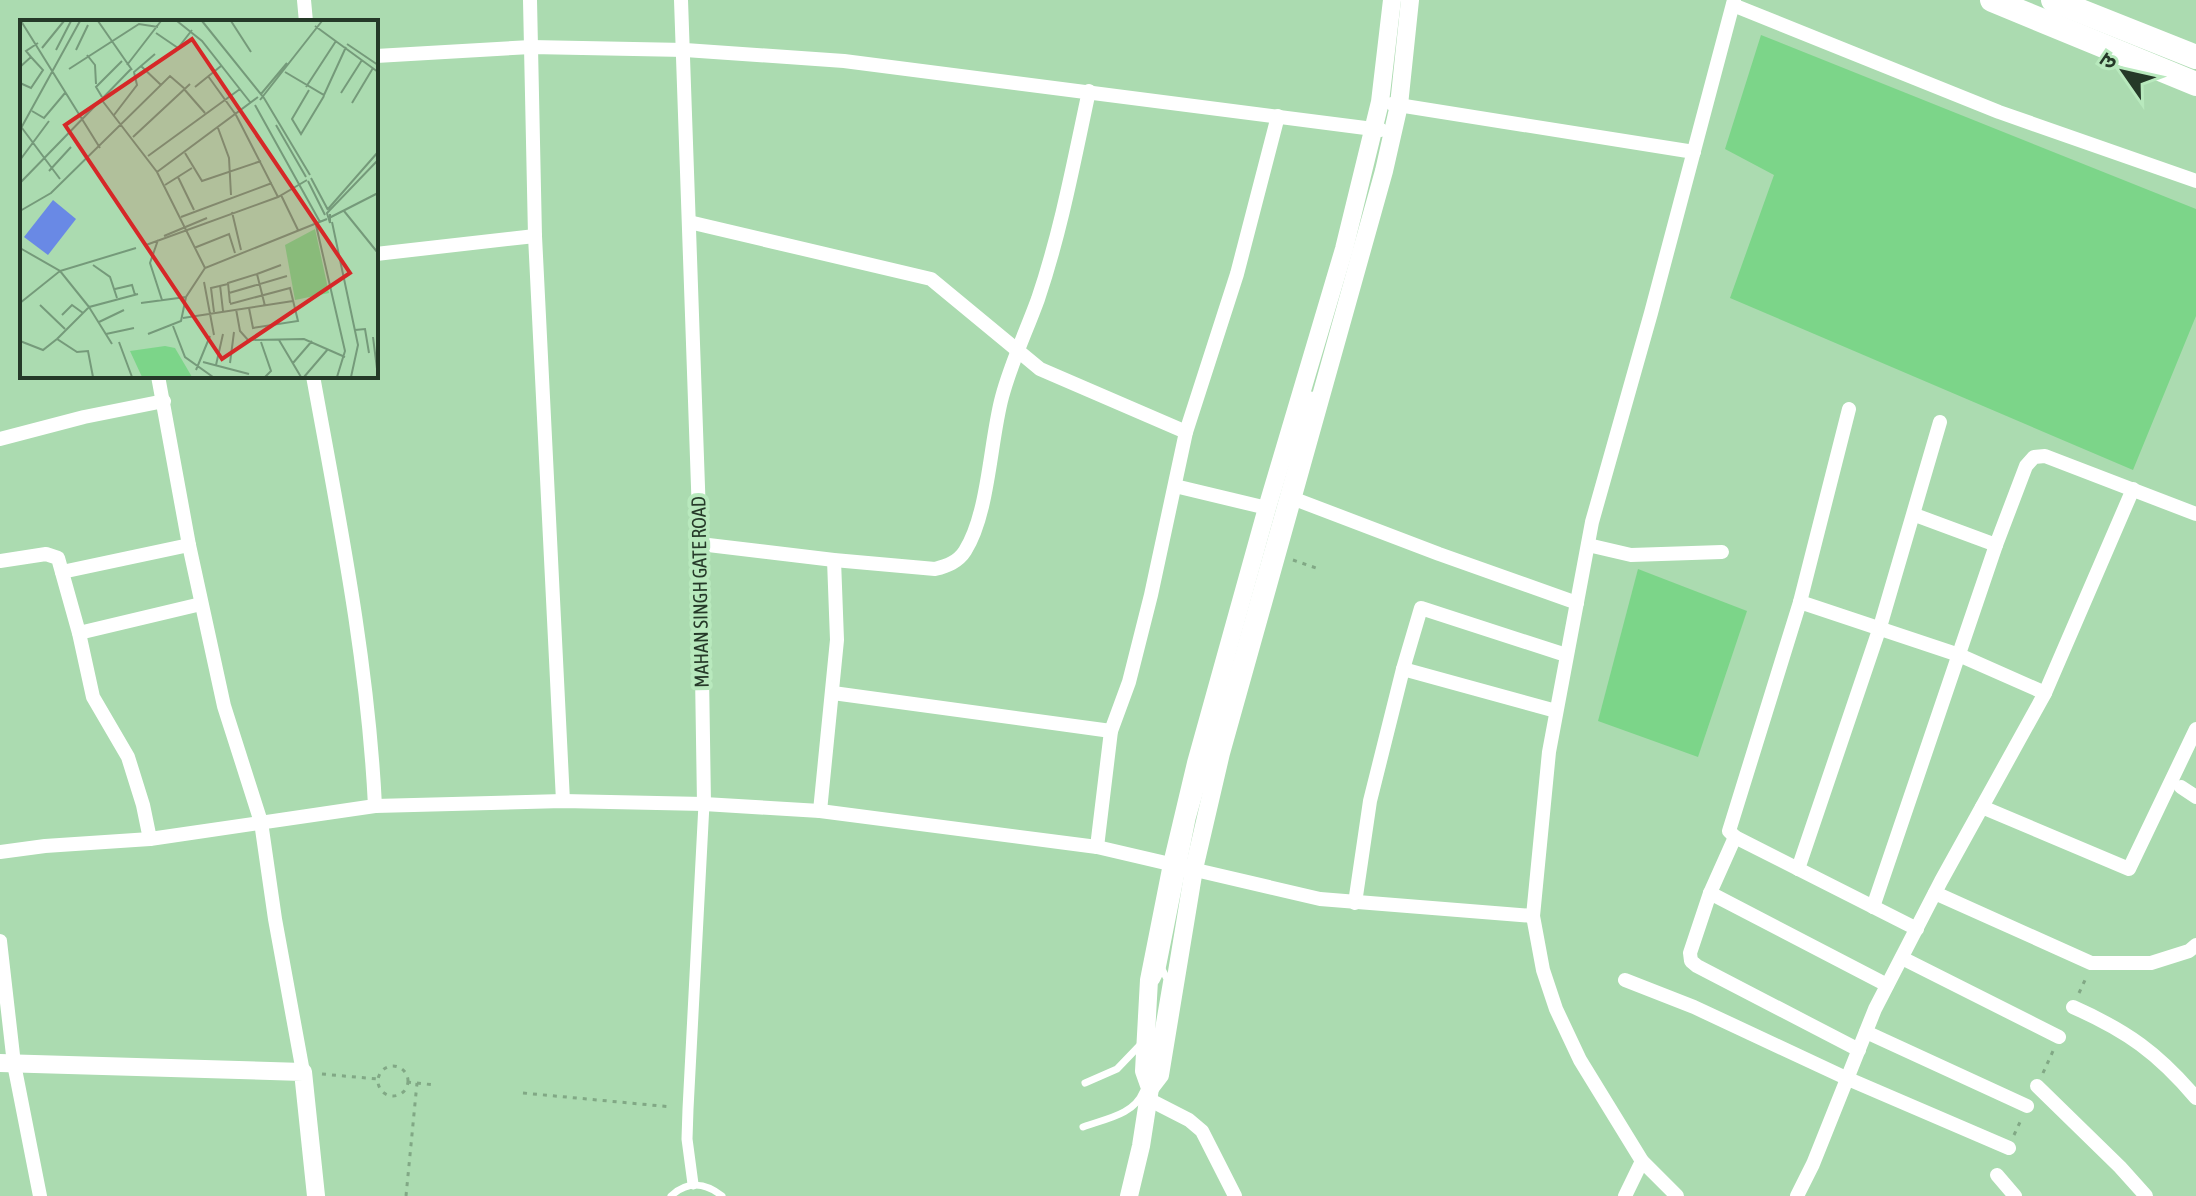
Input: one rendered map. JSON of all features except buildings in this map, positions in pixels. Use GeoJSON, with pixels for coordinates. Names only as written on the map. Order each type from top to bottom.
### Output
{"type":"FeatureCollection","features":[{"type":"Feature","properties":{"kind":"main road"},"geometry":{"type":"LineString","coordinates":[[1992,0],[2196,84]]}},
{"type":"Feature","properties":{"kind":"main road"},"geometry":{"type":"LineString","coordinates":[[2053,0],[2196,57]]}},
{"type":"Feature","properties":{"kind":"street"},"geometry":{"type":"LineString","coordinates":[[304,0],[306,20]]}},
{"type":"Feature","properties":{"kind":"street"},"geometry":{"type":"LineString","coordinates":[[530,0],[535,236],[563,801]]}},
{"type":"Feature","properties":{"kind":"street","name":"MAHAN SINGH GATE ROAD"},"geometry":{"type":"LineString","coordinates":[[681,0],[700,544],[704,804],[687,1139],[693,1184]]}},
{"type":"Feature","properties":{"kind":"street"},"geometry":{"type":"LineString","coordinates":[[1235,1196],[1202,1131],[1149,1093],[1144,1071],[1149,980],[1196,763],[1344,249],[1380,102],[1392,0]]}},
{"type":"Feature","properties":{"kind":"street"},"geometry":{"type":"LineString","coordinates":[[1119,1196],[1130,1196],[1149,1093],[1160,1075],[1194,869],[1221,753],[1393,132],[1399,105],[1410,0]]}},
{"type":"Feature","properties":{"kind":"street"},"geometry":{"type":"LineString","coordinates":[[1677,1196],[1642,1161],[1580,1060],[1556,1009],[1543,970],[1533,916],[1549,752],[1592,522],[1733,2],[1999,112],[2196,181]]}},
{"type":"Feature","properties":{"kind":"street"},"geometry":{"type":"LineString","coordinates":[[378,56],[531,47],[685,50],[844,61],[1393,132]]}},
{"type":"Feature","properties":{"kind":"street"},"geometry":{"type":"LineString","coordinates":[[700,544],[935,569],[949,566],[964,554],[974,533],[1002,397],[1062,219],[1089,91]]}},
{"type":"Feature","properties":{"kind":"street"},"geometry":{"type":"LineString","coordinates":[[1380,102],[1694,152]]}},
{"type":"Feature","properties":{"kind":"street"},"geometry":{"type":"LineString","coordinates":[[1097,847],[1111,731],[1133,668],[1186,432],[1237,274],[1278,116]]}},
{"type":"Feature","properties":{"kind":"street"},"geometry":{"type":"LineString","coordinates":[[689,222],[931,279],[1040,369],[1186,432]]}},
{"type":"Feature","properties":{"kind":"street"},"geometry":{"type":"LineString","coordinates":[[378,254],[535,236]]}},
{"type":"Feature","properties":{"kind":"street"},"geometry":{"type":"LineString","coordinates":[[158,378],[189,545],[224,706],[261,822],[303,1072],[316,1196]]}},
{"type":"Feature","properties":{"kind":"street"},"geometry":{"type":"LineString","coordinates":[[313,378],[351,584],[371,735],[375,806]]}},
{"type":"Feature","properties":{"kind":"street"},"geometry":{"type":"LineString","coordinates":[[0,439],[84,417],[164,401]]}},
{"type":"Feature","properties":{"kind":"street"},"geometry":{"type":"LineString","coordinates":[[1849,409],[1800,602],[1729,831],[1735,837],[1917,929]]}},
{"type":"Feature","properties":{"kind":"street"},"geometry":{"type":"LineString","coordinates":[[1798,869],[1880,627],[1940,422]]}},
{"type":"Feature","properties":{"kind":"street"},"geometry":{"type":"LineString","coordinates":[[1873,907],[1996,545],[2026,466],[2034,457],[2045,456],[2196,514]]}},
{"type":"Feature","properties":{"kind":"street"},"geometry":{"type":"LineString","coordinates":[[1175,486],[1267,508]]}},
{"type":"Feature","properties":{"kind":"street"},"geometry":{"type":"LineString","coordinates":[[1797,1196],[1887,985],[2045,693],[2133,489]]}},
{"type":"Feature","properties":{"kind":"street"},"geometry":{"type":"LineString","coordinates":[[1292,498],[1577,603]]}},
{"type":"Feature","properties":{"kind":"street"},"geometry":{"type":"LineString","coordinates":[[1915,515],[1996,545]]}},
{"type":"Feature","properties":{"kind":"street"},"geometry":{"type":"LineString","coordinates":[[62,572],[189,545]]}},
{"type":"Feature","properties":{"kind":"street"},"geometry":{"type":"LineString","coordinates":[[1588,545],[1649,556],[1722,552]]}},
{"type":"Feature","properties":{"kind":"street"},"geometry":{"type":"LineString","coordinates":[[0,561],[50,554],[58,558],[93,697],[128,757],[150,839]]}},
{"type":"Feature","properties":{"kind":"street"},"geometry":{"type":"LineString","coordinates":[[820,811],[833,693],[837,618],[834,560]]}},
{"type":"Feature","properties":{"kind":"street"},"geometry":{"type":"LineString","coordinates":[[1800,602],[1959,655],[2045,693]]}},
{"type":"Feature","properties":{"kind":"street"},"geometry":{"type":"LineString","coordinates":[[79,633],[201,604]]}},
{"type":"Feature","properties":{"kind":"street"},"geometry":{"type":"LineString","coordinates":[[1355,903],[1370,801],[1421,608],[1566,655]]}},
{"type":"Feature","properties":{"kind":"street"},"geometry":{"type":"LineString","coordinates":[[1403,669],[1556,711]]}},
{"type":"Feature","properties":{"kind":"street"},"geometry":{"type":"LineString","coordinates":[[833,693],[1111,731]]}},
{"type":"Feature","properties":{"kind":"street"},"geometry":{"type":"LineString","coordinates":[[1982,807],[2129,869],[2196,729]]}},
{"type":"Feature","properties":{"kind":"street"},"geometry":{"type":"LineString","coordinates":[[2181,787],[2196,797]]}},
{"type":"Feature","properties":{"kind":"street"},"geometry":{"type":"LineString","coordinates":[[0,852],[150,839],[375,806],[563,801],[704,804],[820,811],[1097,847],[1271,888],[1355,903],[1533,916]]}},
{"type":"Feature","properties":{"kind":"street"},"geometry":{"type":"LineString","coordinates":[[1735,837],[1710,893],[1690,953],[1691,961],[1859,1050]]}},
{"type":"Feature","properties":{"kind":"street"},"geometry":{"type":"LineString","coordinates":[[1710,893],[1887,985]]}},
{"type":"Feature","properties":{"kind":"street"},"geometry":{"type":"LineString","coordinates":[[1935,893],[2091,963],[2151,963],[2189,951],[2196,945]]}},
{"type":"Feature","properties":{"kind":"street"},"geometry":{"type":"LineString","coordinates":[[0,941],[7,1063],[40,1196]]}},
{"type":"Feature","properties":{"kind":"street"},"geometry":{"type":"LineString","coordinates":[[1902,958],[2059,1037]]}},
{"type":"Feature","properties":{"kind":"street"},"geometry":{"type":"LineString","coordinates":[[1625,980],[1694,1007],[1846,1078],[2009,1148]]}},
{"type":"Feature","properties":{"kind":"street"},"geometry":{"type":"LineString","coordinates":[[2073,1007],[2112,1025],[2155,1053],[2196,1098]]}},
{"type":"Feature","properties":{"kind":"street"},"geometry":{"type":"LineString","coordinates":[[1866,1032],[2027,1106]]}},
{"type":"Feature","properties":{"kind":"street"},"geometry":{"type":"LineString","coordinates":[[7,1063],[303,1072]]}},
{"type":"Feature","properties":{"kind":"street"},"geometry":{"type":"LineString","coordinates":[[2037,1086],[2146,1196]]}},
{"type":"Feature","properties":{"kind":"street"},"geometry":{"type":"LineString","coordinates":[[1625,1196],[1642,1161]]}},
{"type":"Feature","properties":{"kind":"street"},"geometry":{"type":"LineString","coordinates":[[1997,1175],[2015,1196]]}},
{"type":"Feature","properties":{"kind":"lane"},"geometry":{"type":"LineString","coordinates":[[1085,1083],[1117,1069],[1140,1046],[1157,976],[1162,969],[1195,806],[1351,264],[1384,137],[1394,83],[1400,0]]}},
{"type":"Feature","properties":{"kind":"lane"},"geometry":{"type":"LineString","coordinates":[[1083,1127],[1125,1112],[1141,1098],[1152,1063],[1167,979],[1162,969]]}},
{"type":"Feature","properties":{"kind":"lane"},"geometry":{"type":"LineString","coordinates":[[671,1196],[682,1187],[693,1184],[704,1185],[722,1196]]}},
{"type":"Feature","properties":{"kind":"path"},"geometry":{"type":"LineString","coordinates":[[1276,554],[1319,569]]}},
{"type":"Feature","properties":{"kind":"path"},"geometry":{"type":"LineString","coordinates":[[397,1067],[403,1071],[407,1082],[403,1093],[391,1096],[380,1089],[378,1079],[383,1070],[397,1067]]}},
{"type":"Feature","properties":{"kind":"path"},"geometry":{"type":"LineString","coordinates":[[303,1072],[378,1079]]}},
{"type":"Feature","properties":{"kind":"path"},"geometry":{"type":"LineString","coordinates":[[407,1082],[435,1085]]}},
{"type":"Feature","properties":{"kind":"path"},"geometry":{"type":"LineString","coordinates":[[406,1196],[417,1083]]}},
{"type":"Feature","properties":{"kind":"path"},"geometry":{"type":"LineString","coordinates":[[523,1093],[688,1109]]}},
{"type":"Feature","properties":{"kind":"green space"},"geometry":{"type":"Polygon","coordinates":[[[1761,35],[2196,209],[2196,316],[2133,470],[1730,298],[1774,175],[1725,149],[1761,35]]]}},
{"type":"Feature","properties":{"kind":"green space"},"geometry":{"type":"Polygon","coordinates":[[[1638,569],[1747,611],[1698,757],[1598,721],[1638,569]]]}}]}
